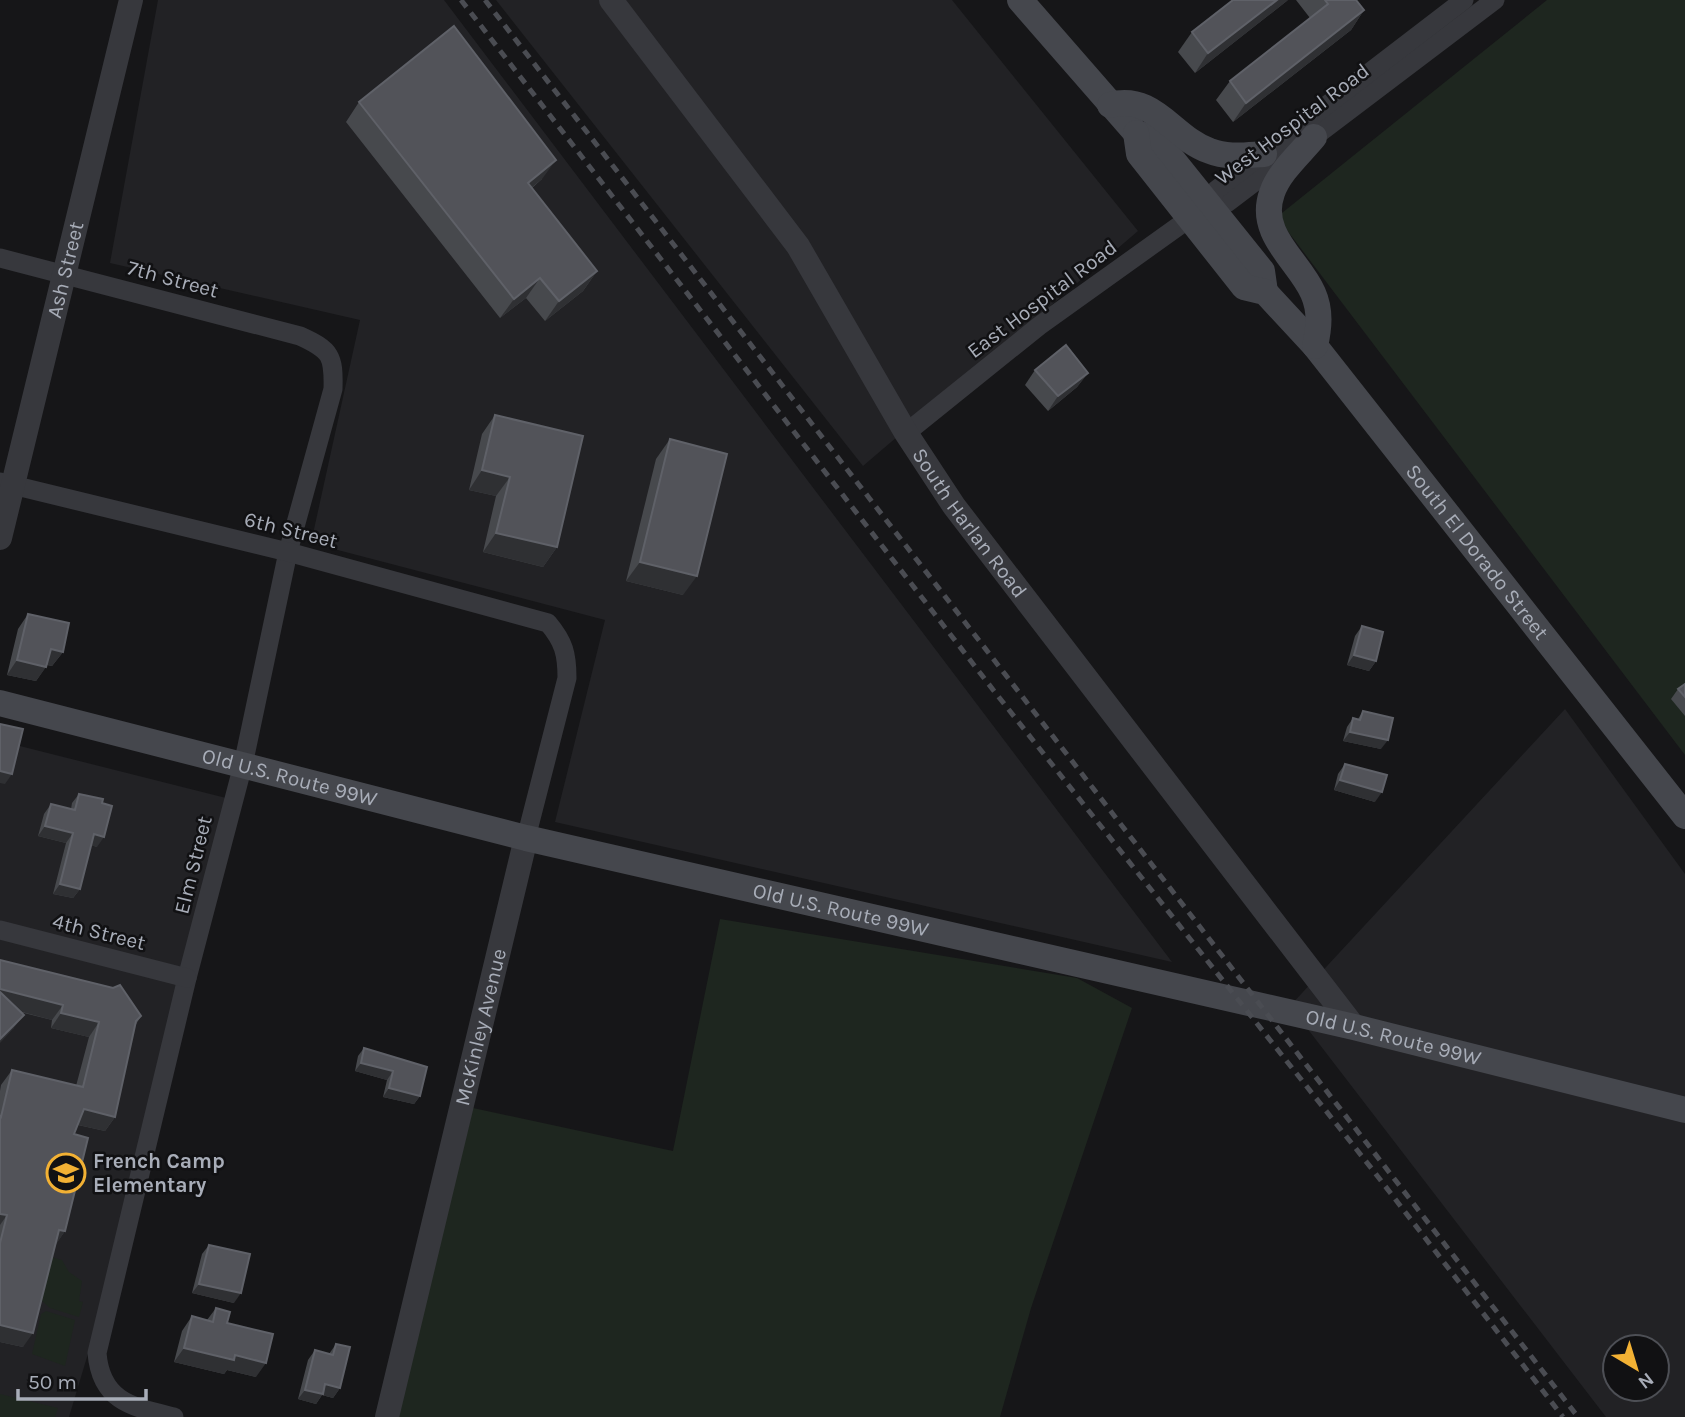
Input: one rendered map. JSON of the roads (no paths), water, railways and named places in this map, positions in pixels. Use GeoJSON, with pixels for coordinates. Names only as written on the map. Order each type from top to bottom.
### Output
{"type":"FeatureCollection","features":[{"type":"Feature","properties":{"kind":"main road","name":"South El Dorado Street"},"geometry":{"type":"LineString","coordinates":[[1020,0],[1136,133],[1156,139],[1198,213],[1262,271],[1265,292],[1315,346],[1685,816]]}},
{"type":"Feature","properties":{"kind":"main road"},"geometry":{"type":"LineString","coordinates":[[1110,105],[1125,101],[1140,103],[1208,151],[1228,155],[1264,154]]}},
{"type":"Feature","properties":{"kind":"main road"},"geometry":{"type":"LineString","coordinates":[[1314,137],[1271,194],[1271,217],[1278,243],[1313,293],[1320,320],[1315,346]]}},
{"type":"Feature","properties":{"kind":"main road","name":"Old U.S. Route 99W"},"geometry":{"type":"LineString","coordinates":[[0,703],[527,838],[1354,1027],[1685,1110]]}},
{"type":"Feature","properties":{"kind":"street","name":"Ash Street"},"geometry":{"type":"LineString","coordinates":[[59,273],[122,0]]}},
{"type":"Feature","properties":{"kind":"street","name":"Ash Street"},"geometry":{"type":"LineString","coordinates":[[0,538],[4,487],[131,0]]}},
{"type":"Feature","properties":{"kind":"street","name":"South Harlan Road"},"geometry":{"type":"LineString","coordinates":[[611,0],[798,246],[906,433],[954,506],[1354,1027]]}},
{"type":"Feature","properties":{"kind":"street","name":"West Hospital Road"},"geometry":{"type":"LineString","coordinates":[[1198,213],[1216,190],[1464,0]]}},
{"type":"Feature","properties":{"kind":"street","name":"West Hospital Road"},"geometry":{"type":"LineString","coordinates":[[1198,213],[1227,204],[1495,0]]}},
{"type":"Feature","properties":{"kind":"street","name":"East Hospital Road"},"geometry":{"type":"LineString","coordinates":[[906,433],[1039,326],[1198,213]]}},
{"type":"Feature","properties":{"kind":"street","name":"7th Street"},"geometry":{"type":"LineString","coordinates":[[0,258],[300,336],[317,344],[330,355]]}},
{"type":"Feature","properties":{"kind":"street","name":"Elm Street"},"geometry":{"type":"LineString","coordinates":[[174,1417],[127,1404],[106,1386],[98,1369],[97,1353],[187,978],[243,765],[288,552],[333,389],[334,364],[330,355]]}},
{"type":"Feature","properties":{"kind":"street","name":"6th Street"},"geometry":{"type":"LineString","coordinates":[[4,487],[288,552],[548,623],[562,639]]}},
{"type":"Feature","properties":{"kind":"street","name":"McKinley Avenue"},"geometry":{"type":"LineString","coordinates":[[387,1417],[567,678],[567,654],[562,639]]}},
{"type":"Feature","properties":{"kind":"street","name":"4th Street"},"geometry":{"type":"LineString","coordinates":[[0,930],[187,978]]}},
{"type":"Feature","properties":{"kind":"railway"},"geometry":{"type":"LineString","coordinates":[[461,0],[994,691],[1372,1169],[1563,1417]]}},
{"type":"Feature","properties":{"kind":"railway"},"geometry":{"type":"LineString","coordinates":[[485,0],[1578,1417]]}},
{"type":"Feature","properties":{"kind":"place","name":"French Camp Elementary"},"geometry":{"type":"Point","coordinates":[66,1173]}}]}
